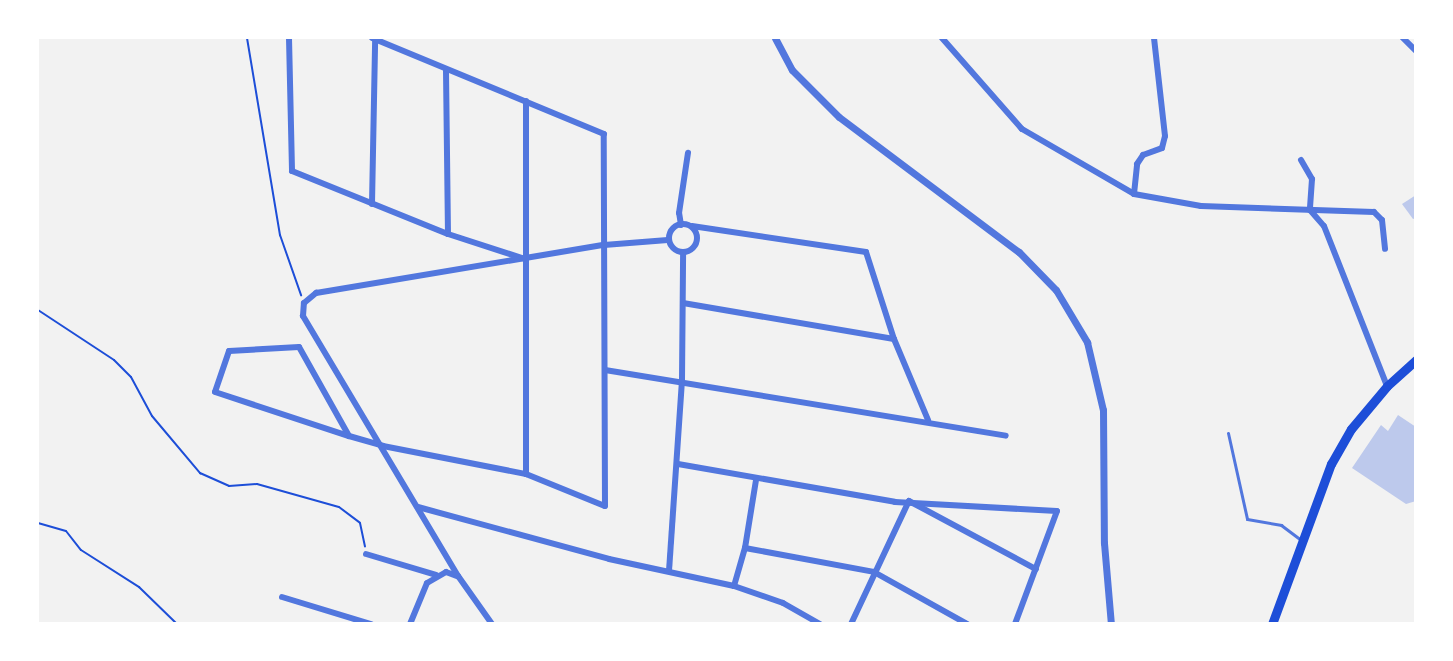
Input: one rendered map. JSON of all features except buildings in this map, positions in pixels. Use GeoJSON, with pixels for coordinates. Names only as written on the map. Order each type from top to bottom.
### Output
{"type":"FeatureCollection","features":[{"type":"Feature","properties":{"kind":"main road"},"geometry":{"type":"LineString","coordinates":[[1272,624],[1301,540],[1331,464],[1351,429],[1387,386],[1416,360]]}},
{"type":"Feature","properties":{"kind":"street"},"geometry":{"type":"LineString","coordinates":[[289,38],[292,171],[448,234],[525,259]]}},
{"type":"Feature","properties":{"kind":"street"},"geometry":{"type":"LineString","coordinates":[[775,38],[792,70],[839,117],[1019,252],[1056,290],[1087,342],[1103,410],[1106,474],[1104,543],[1111,624]]}},
{"type":"Feature","properties":{"kind":"street"},"geometry":{"type":"LineString","coordinates":[[942,38],[1022,129],[1134,194],[1201,206],[1374,212],[1382,220],[1385,249]]}},
{"type":"Feature","properties":{"kind":"street"},"geometry":{"type":"LineString","coordinates":[[1134,194],[1137,164],[1143,155],[1162,148],[1165,135],[1154,38]]}},
{"type":"Feature","properties":{"kind":"street"},"geometry":{"type":"LineString","coordinates":[[1402,38],[1416,51]]}},
{"type":"Feature","properties":{"kind":"street"},"geometry":{"type":"LineString","coordinates":[[349,436],[299,347],[229,351],[215,392],[349,436],[383,446],[526,474],[605,506],[604,134],[446,71],[373,39],[372,204]]}},
{"type":"Feature","properties":{"kind":"street"},"geometry":{"type":"LineString","coordinates":[[446,71],[448,234]]}},
{"type":"Feature","properties":{"kind":"street"},"geometry":{"type":"LineString","coordinates":[[526,101],[526,474]]}},
{"type":"Feature","properties":{"kind":"street"},"geometry":{"type":"LineString","coordinates":[[681,225],[680,196],[688,153]]}},
{"type":"Feature","properties":{"kind":"street"},"geometry":{"type":"LineString","coordinates":[[1301,160],[1312,178],[1311,210],[1324,226],[1387,386]]}},
{"type":"Feature","properties":{"kind":"street"},"geometry":{"type":"LineString","coordinates":[[693,226],[696,238],[693,248],[683,253],[673,250],[668,240],[671,230],[681,225],[693,226],[866,252],[894,339],[928,420]]}},
{"type":"Feature","properties":{"kind":"street"},"geometry":{"type":"LineString","coordinates":[[492,624],[458,576],[383,446],[303,316],[304,303],[316,293],[604,245],[668,240]]}},
{"type":"Feature","properties":{"kind":"street"},"geometry":{"type":"LineString","coordinates":[[669,571],[682,380],[683,253]]}},
{"type":"Feature","properties":{"kind":"street"},"geometry":{"type":"LineString","coordinates":[[683,303],[894,339]]}},
{"type":"Feature","properties":{"kind":"street"},"geometry":{"type":"LineString","coordinates":[[605,370],[682,380],[928,420],[1006,436]]}},
{"type":"Feature","properties":{"kind":"street"},"geometry":{"type":"LineString","coordinates":[[678,464],[756,480],[909,501],[1057,511],[1015,624]]}},
{"type":"Feature","properties":{"kind":"street"},"geometry":{"type":"LineString","coordinates":[[734,586],[745,548],[756,480]]}},
{"type":"Feature","properties":{"kind":"street"},"geometry":{"type":"LineString","coordinates":[[909,501],[1036,569]]}},
{"type":"Feature","properties":{"kind":"street"},"geometry":{"type":"LineString","coordinates":[[851,624],[909,501]]}},
{"type":"Feature","properties":{"kind":"street"},"geometry":{"type":"LineString","coordinates":[[418,507],[734,586],[783,603],[820,624]]}},
{"type":"Feature","properties":{"kind":"street"},"geometry":{"type":"LineString","coordinates":[[745,548],[874,572],[967,624]]}},
{"type":"Feature","properties":{"kind":"street"},"geometry":{"type":"LineString","coordinates":[[366,554],[436,575]]}},
{"type":"Feature","properties":{"kind":"street"},"geometry":{"type":"LineString","coordinates":[[410,624],[426,583],[436,575],[446,572],[458,576]]}},
{"type":"Feature","properties":{"kind":"street"},"geometry":{"type":"LineString","coordinates":[[282,597],[370,624]]}},
{"type":"Feature","properties":{"kind":"lane"},"geometry":{"type":"LineString","coordinates":[[1228,433],[1247,519],[1281,525],[1301,540]]}},
{"type":"Feature","properties":{"kind":"path"},"geometry":{"type":"LineString","coordinates":[[247,38],[280,235],[304,303]]}},
{"type":"Feature","properties":{"kind":"path"},"geometry":{"type":"LineString","coordinates":[[38,310],[114,360],[131,377],[152,416],[200,473],[229,486],[257,484],[339,507],[360,523],[366,554]]}},
{"type":"Feature","properties":{"kind":"path"},"geometry":{"type":"LineString","coordinates":[[38,523],[66,531],[81,550],[139,587],[177,624]]}}]}
